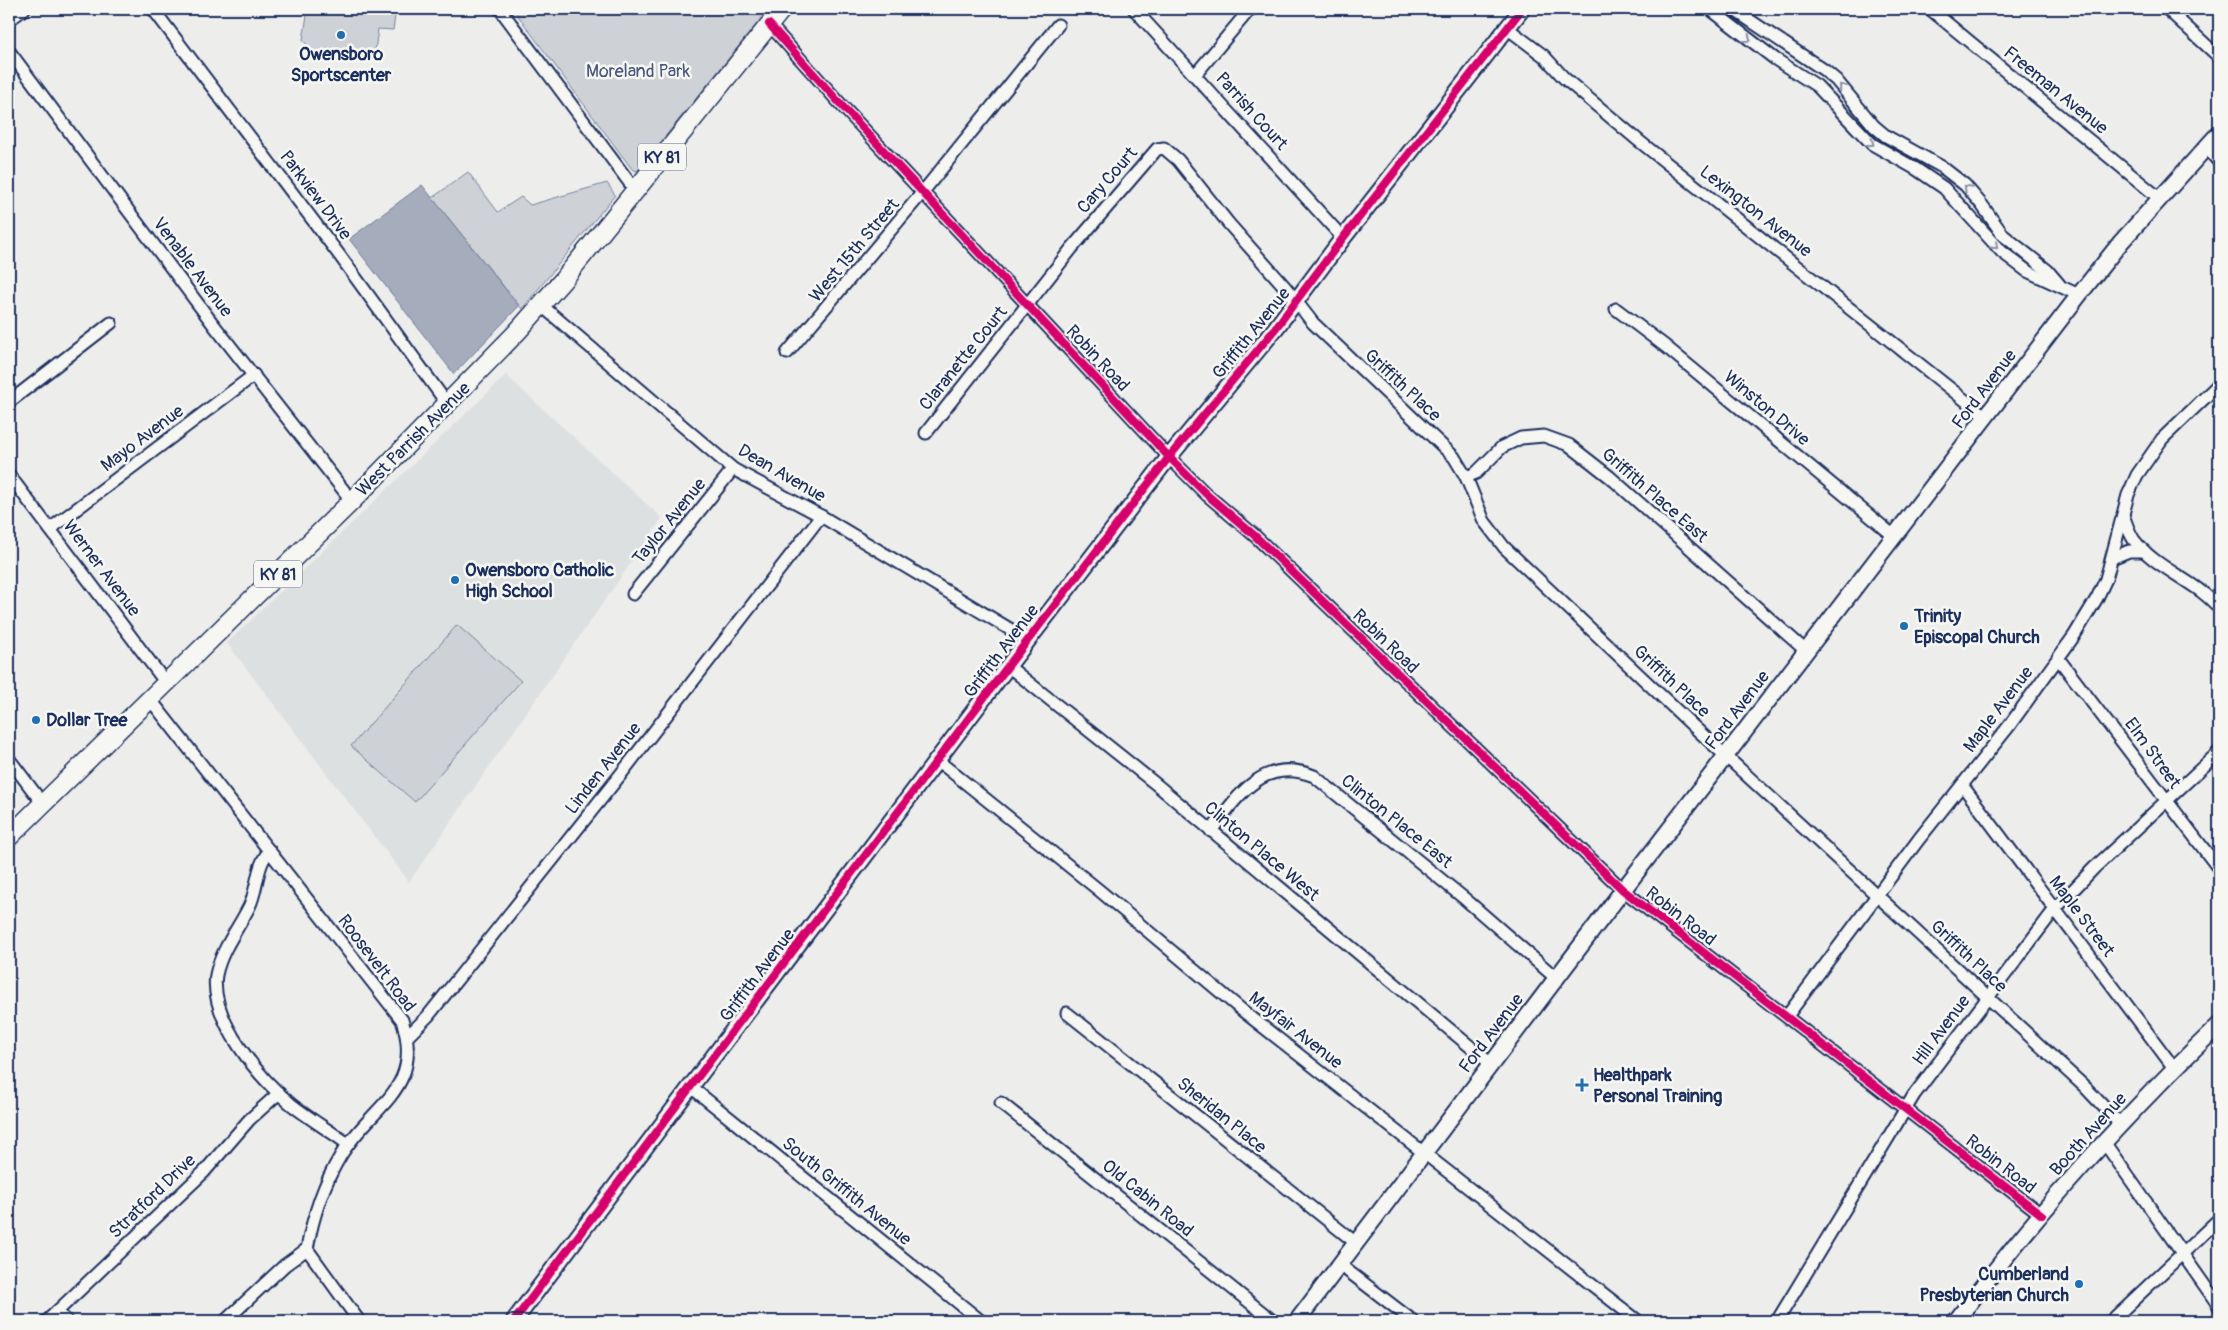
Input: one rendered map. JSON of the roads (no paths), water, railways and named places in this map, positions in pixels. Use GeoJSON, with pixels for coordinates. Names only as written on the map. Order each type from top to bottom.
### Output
{"type":"FeatureCollection","features":[{"type":"Feature","properties":{"kind":"main road","name":"West Parrish Avenue"},"geometry":{"type":"LineString","coordinates":[[9,837],[352,501],[448,405],[541,306],[782,9]]}},
{"type":"Feature","properties":{"kind":"street"},"geometry":{"type":"LineString","coordinates":[[9,20],[24,9]]}},
{"type":"Feature","properties":{"kind":"street","name":"Parkview Drive"},"geometry":{"type":"LineString","coordinates":[[153,9],[352,272],[448,405]]}},
{"type":"Feature","properties":{"kind":"street"},"geometry":{"type":"LineString","coordinates":[[500,9],[635,190]]}},
{"type":"Feature","properties":{"kind":"street","name":"Parrish Court"},"geometry":{"type":"LineString","coordinates":[[1134,9],[1343,238]]}},
{"type":"Feature","properties":{"kind":"street"},"geometry":{"type":"LineString","coordinates":[[1195,76],[1250,9]]}},
{"type":"Feature","properties":{"kind":"street"},"geometry":{"type":"LineString","coordinates":[[1710,9],[1775,60],[1818,86],[1860,134],[1872,144],[1916,168],[1944,188],[2002,252],[2027,272],[2079,295]]}},
{"type":"Feature","properties":{"kind":"street"},"geometry":{"type":"LineString","coordinates":[[1733,9],[1824,70],[1836,80],[1874,126],[1886,136],[1942,167],[1965,185],[1982,205],[2002,235],[2047,270],[2060,285]]}},
{"type":"Feature","properties":{"kind":"street","name":"Freeman Avenue"},"geometry":{"type":"LineString","coordinates":[[1930,9],[2159,198]]}},
{"type":"Feature","properties":{"kind":"street"},"geometry":{"type":"LineString","coordinates":[[2168,9],[2219,57]]}},
{"type":"Feature","properties":{"kind":"street","name":"Griffith Avenue"},"geometry":{"type":"LineString","coordinates":[[514,1321],[1008,666],[1169,457],[1295,302],[1507,28],[1517,11]]}},
{"type":"Feature","properties":{"kind":"street","name":"Robin Road"},"geometry":{"type":"LineString","coordinates":[[769,24],[922,193],[1028,304],[1169,457],[1206,494],[1254,534],[1623,890],[2042,1215]]}},
{"type":"Feature","properties":{"kind":"street","name":"West 15th Street"},"geometry":{"type":"LineString","coordinates":[[787,353],[922,193],[1058,26]]}},
{"type":"Feature","properties":{"kind":"street","name":"Lexington Avenue"},"geometry":{"type":"LineString","coordinates":[[1507,28],[1544,56],[1564,78],[1639,141],[1986,417]]}},
{"type":"Feature","properties":{"kind":"street","name":"Venable Avenue"},"geometry":{"type":"LineString","coordinates":[[9,51],[254,375],[352,501]]}},
{"type":"Feature","properties":{"kind":"street","name":"Ford Avenue"},"geometry":{"type":"LineString","coordinates":[[1297,1321],[1623,890],[2079,295],[2159,198],[2219,133]]}},
{"type":"Feature","properties":{"kind":"street"},"geometry":{"type":"LineString","coordinates":[[2206,147],[2219,162]]}},
{"type":"Feature","properties":{"kind":"street","name":"Cary Court"},"geometry":{"type":"LineString","coordinates":[[1028,304],[1136,172],[1161,148],[1178,160],[1229,224],[1280,280],[1295,302]]}},
{"type":"Feature","properties":{"kind":"street","name":"Griffith Place"},"geometry":{"type":"LineString","coordinates":[[1295,302],[1313,324],[1454,457],[1466,477],[1484,521],[1504,547],[2084,1087],[2120,1124]]}},
{"type":"Feature","properties":{"kind":"street","name":"Claranette Court"},"geometry":{"type":"LineString","coordinates":[[926,433],[1028,304]]}},
{"type":"Feature","properties":{"kind":"street","name":"Dean Avenue"},"geometry":{"type":"LineString","coordinates":[[541,306],[734,469],[821,516],[1028,640]]}},
{"type":"Feature","properties":{"kind":"street","name":"Winston Drive"},"geometry":{"type":"LineString","coordinates":[[1616,309],[1665,346],[1894,536]]}},
{"type":"Feature","properties":{"kind":"street"},"geometry":{"type":"LineString","coordinates":[[9,402],[111,323]]}},
{"type":"Feature","properties":{"kind":"street","name":"Mayo Avenue"},"geometry":{"type":"LineString","coordinates":[[50,529],[254,375]]}},
{"type":"Feature","properties":{"kind":"street","name":"Maple Avenue"},"geometry":{"type":"LineString","coordinates":[[1787,1016],[1877,894],[2009,726],[2058,658],[2097,598],[2112,558],[2128,495],[2149,456],[2162,439],[2219,384]]}},
{"type":"Feature","properties":{"kind":"street","name":"Griffith Place East"},"geometry":{"type":"LineString","coordinates":[[1466,477],[1476,473],[1502,447],[1521,438],[1544,436],[1570,445],[1610,477],[1806,651]]}},
{"type":"Feature","properties":{"kind":"street","name":"Taylor Avenue"},"geometry":{"type":"LineString","coordinates":[[633,594],[734,469]]}},
{"type":"Feature","properties":{"kind":"street","name":"Werner Avenue"},"geometry":{"type":"LineString","coordinates":[[9,475],[166,683]]}},
{"type":"Feature","properties":{"kind":"street"},"geometry":{"type":"LineString","coordinates":[[2123,515],[2133,539],[2144,551],[2206,594],[2219,608]]}},
{"type":"Feature","properties":{"kind":"street","name":"Linden Avenue"},"geometry":{"type":"LineString","coordinates":[[407,1037],[428,1016],[621,774],[821,516]]}},
{"type":"Feature","properties":{"kind":"street"},"geometry":{"type":"LineString","coordinates":[[2112,558],[2129,551],[2144,551]]}},
{"type":"Feature","properties":{"kind":"street","name":"Elm Street"},"geometry":{"type":"LineString","coordinates":[[2058,658],[2219,869]]}},
{"type":"Feature","properties":{"kind":"street","name":"Clinton Place West"},"geometry":{"type":"LineString","coordinates":[[1008,666],[1211,831],[1491,1064]]}},
{"type":"Feature","properties":{"kind":"street","name":"Roosevelt Road"},"geometry":{"type":"LineString","coordinates":[[150,699],[191,754],[270,851],[402,1020],[407,1037],[408,1060],[398,1086],[390,1098],[348,1144],[326,1185],[307,1248]]}},
{"type":"Feature","properties":{"kind":"street","name":"Hill Avenue"},"geometry":{"type":"LineString","coordinates":[[1777,1321],[1906,1108],[2055,909],[2094,868],[2219,752]]}},
{"type":"Feature","properties":{"kind":"street"},"geometry":{"type":"LineString","coordinates":[[9,759],[43,804]]}},
{"type":"Feature","properties":{"kind":"street","name":"Mayfair Avenue"},"geometry":{"type":"LineString","coordinates":[[937,760],[1100,891],[1243,1011],[1638,1321]]}},
{"type":"Feature","properties":{"kind":"street","name":"Clinton Place East"},"geometry":{"type":"LineString","coordinates":[[1211,831],[1247,787],[1268,773],[1292,770],[1314,776],[1449,886],[1556,978]]}},
{"type":"Feature","properties":{"kind":"street","name":"Maple Street"},"geometry":{"type":"LineString","coordinates":[[1962,785],[2174,1068]]}},
{"type":"Feature","properties":{"kind":"street"},"geometry":{"type":"LineString","coordinates":[[270,851],[262,861],[250,905],[219,965],[216,991],[218,1005],[230,1032],[279,1093],[348,1144]]}},
{"type":"Feature","properties":{"kind":"street","name":"Sheridan Place"},"geometry":{"type":"LineString","coordinates":[[1067,1013],[1356,1243]]}},
{"type":"Feature","properties":{"kind":"street","name":"Booth Avenue"},"geometry":{"type":"LineString","coordinates":[[1956,1321],[2104,1142],[2174,1068],[2219,1025]]}},
{"type":"Feature","properties":{"kind":"street","name":"South Griffith Avenue"},"geometry":{"type":"LineString","coordinates":[[692,1087],[981,1321]]}},
{"type":"Feature","properties":{"kind":"street","name":"Stratford Drive"},"geometry":{"type":"LineString","coordinates":[[47,1321],[204,1172],[249,1120],[279,1093]]}},
{"type":"Feature","properties":{"kind":"street","name":"Old Cabin Road"},"geometry":{"type":"LineString","coordinates":[[1001,1102],[1273,1321]]}},
{"type":"Feature","properties":{"kind":"street"},"geometry":{"type":"LineString","coordinates":[[2104,1142],[2219,1306]]}},
{"type":"Feature","properties":{"kind":"street"},"geometry":{"type":"LineString","coordinates":[[2111,1321],[2219,1219]]}},
{"type":"Feature","properties":{"kind":"street"},"geometry":{"type":"LineString","coordinates":[[225,1321],[285,1265],[307,1248],[359,1321]]}},
{"type":"Feature","properties":{"kind":"street"},"geometry":{"type":"LineString","coordinates":[[1340,1265],[1413,1321]]}},
{"type":"Feature","properties":{"kind":"street"},"geometry":{"type":"LineString","coordinates":[[58,1312],[67,1321]]}},
{"type":"Feature","properties":{"kind":"water"},"geometry":{"type":"Polygon","coordinates":[[[422,185],[519,306],[454,374],[349,239],[422,185]]]}},
{"type":"Feature","properties":{"kind":"place","name":"Owensboro Sportscenter"},"geometry":{"type":"Point","coordinates":[341,35]}},
{"type":"Feature","properties":{"kind":"place","name":"Owensboro Catholic High School"},"geometry":{"type":"Point","coordinates":[455,580]}},
{"type":"Feature","properties":{"kind":"place","name":"Trinity Episcopal Church"},"geometry":{"type":"Point","coordinates":[1904,626]}},
{"type":"Feature","properties":{"kind":"place","name":"Dollar Tree"},"geometry":{"type":"Point","coordinates":[36,720]}},
{"type":"Feature","properties":{"kind":"place","name":"Healthpark Personal Training"},"geometry":{"type":"Point","coordinates":[1582,1085]}},
{"type":"Feature","properties":{"kind":"place","name":"Cumberland Presbyterian Church"},"geometry":{"type":"Point","coordinates":[2079,1284]}},
{"type":"Feature","properties":{"kind":"park label","name":"Moreland Park"},"geometry":{"type":"Point","coordinates":[638,71]}}]}
